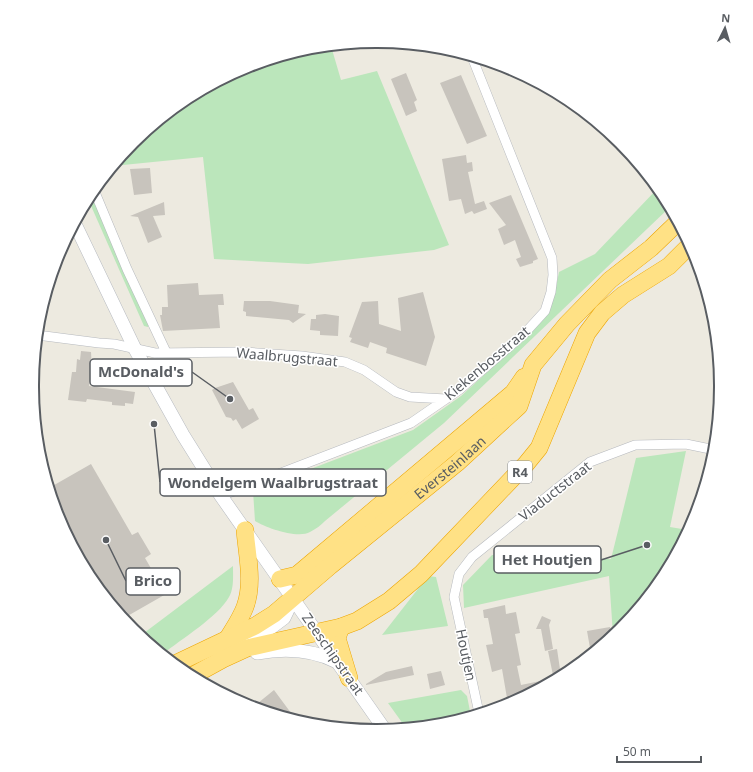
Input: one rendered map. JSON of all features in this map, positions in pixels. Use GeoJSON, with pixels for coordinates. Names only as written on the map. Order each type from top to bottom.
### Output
{"type":"FeatureCollection","features":[{"type":"Feature","properties":{"kind":"highway","name":"Eversteinlaan"},"geometry":{"type":"LineString","coordinates":[[181,661],[255,626],[274,614],[457,463],[519,406],[533,365],[567,324],[605,286],[651,248],[674,226]]}},
{"type":"Feature","properties":{"kind":"highway","name":"R4"},"geometry":{"type":"LineString","coordinates":[[198,672],[247,648],[318,633],[357,621],[389,601],[420,574],[508,485],[539,448],[587,333],[602,313],[623,295],[669,266],[685,250]]}},
{"type":"Feature","properties":{"kind":"highway"},"geometry":{"type":"LineString","coordinates":[[280,579],[297,575],[513,393],[533,365]]}},
{"type":"Feature","properties":{"kind":"highway"},"geometry":{"type":"LineString","coordinates":[[228,638],[245,607],[248,589],[249,574],[245,530]]}},
{"type":"Feature","properties":{"kind":"highway"},"geometry":{"type":"LineString","coordinates":[[341,627],[337,638],[349,678]]}},
{"type":"Feature","properties":{"kind":"main road","name":"Zeeschipstraat"},"geometry":{"type":"LineString","coordinates":[[78,230],[135,349],[183,435],[221,496],[381,724]]}},
{"type":"Feature","properties":{"kind":"main road"},"geometry":{"type":"LineString","coordinates":[[223,659],[284,618],[293,598]]}},
{"type":"Feature","properties":{"kind":"main road"},"geometry":{"type":"LineString","coordinates":[[223,659],[268,651],[301,650],[325,656],[339,663]]}},
{"type":"Feature","properties":{"kind":"street","name":"Kiekenbosstraat"},"geometry":{"type":"LineString","coordinates":[[221,496],[411,422],[459,390],[524,334],[545,311],[551,292],[553,276],[552,258],[474,63]]}},
{"type":"Feature","properties":{"kind":"street"},"geometry":{"type":"LineString","coordinates":[[97,197],[127,269],[166,352]]}},
{"type":"Feature","properties":{"kind":"street","name":"Waalbrugstraat"},"geometry":{"type":"LineString","coordinates":[[43,335],[114,344],[156,353],[244,352],[302,356],[345,362],[364,370],[396,392],[410,398],[446,399]]}},
{"type":"Feature","properties":{"kind":"street","name":"Viaductstraat"},"geometry":{"type":"LineString","coordinates":[[454,597],[459,574],[472,557],[590,462],[635,445],[686,444],[708,449]]}},
{"type":"Feature","properties":{"kind":"street","name":"Houtjen"},"geometry":{"type":"LineString","coordinates":[[454,597],[478,708]]}},
{"type":"Feature","properties":{"kind":"green space"},"geometry":{"type":"Polygon","coordinates":[[[332,51],[341,80],[377,71],[449,245],[434,250],[308,264],[214,259],[203,157],[121,165],[138,147],[171,118],[189,105],[227,83],[268,66],[332,51]]]}},
{"type":"Feature","properties":{"kind":"green space"},"geometry":{"type":"Polygon","coordinates":[[[653,193],[665,211],[444,423],[314,530],[305,534],[282,532],[255,521],[253,491],[413,430],[461,396],[515,347],[546,316],[554,297],[559,272],[595,254],[653,193]]]}},
{"type":"Feature","properties":{"kind":"green space"},"geometry":{"type":"Polygon","coordinates":[[[94,201],[148,327],[144,326],[91,206],[94,201]]]}},
{"type":"Feature","properties":{"kind":"green space"},"geometry":{"type":"Polygon","coordinates":[[[686,451],[670,527],[682,529],[669,555],[657,574],[630,609],[612,627],[609,576],[464,608],[463,585],[492,555],[611,559],[636,458],[686,451]]]}},
{"type":"Feature","properties":{"kind":"green space"},"geometry":{"type":"Polygon","coordinates":[[[233,566],[231,594],[224,605],[199,627],[167,651],[145,632],[233,566]]]}},
{"type":"Feature","properties":{"kind":"green space"},"geometry":{"type":"Polygon","coordinates":[[[428,576],[436,577],[448,626],[382,635],[428,576]]]}},
{"type":"Feature","properties":{"kind":"green space"},"geometry":{"type":"Polygon","coordinates":[[[461,690],[467,696],[470,710],[421,721],[402,723],[388,703],[461,690]]]}},
{"type":"Feature","properties":{"kind":"building"},"geometry":{"type":"Polygon","coordinates":[[[406,73],[417,100],[414,102],[417,111],[406,116],[391,79],[406,73]]]}},
{"type":"Feature","properties":{"kind":"building"},"geometry":{"type":"Polygon","coordinates":[[[461,75],[487,136],[467,144],[440,83],[461,75]]]}},
{"type":"Feature","properties":{"kind":"building"},"geometry":{"type":"Polygon","coordinates":[[[466,155],[467,163],[472,162],[473,171],[468,172],[475,204],[484,201],[487,209],[474,214],[472,211],[465,214],[461,199],[449,201],[442,159],[466,155]]]}},
{"type":"Feature","properties":{"kind":"building"},"geometry":{"type":"Polygon","coordinates":[[[150,168],[152,193],[134,195],[130,169],[150,168]]]}},
{"type":"Feature","properties":{"kind":"building"},"geometry":{"type":"Polygon","coordinates":[[[511,195],[538,259],[533,261],[533,263],[520,267],[516,259],[521,257],[515,240],[504,245],[498,229],[506,225],[489,203],[511,195]]]}},
{"type":"Feature","properties":{"kind":"building"},"geometry":{"type":"Polygon","coordinates":[[[164,202],[165,215],[153,216],[162,237],[148,243],[138,217],[130,216],[164,202]]]}},
{"type":"Feature","properties":{"kind":"building"},"geometry":{"type":"Polygon","coordinates":[[[198,283],[199,295],[223,294],[224,305],[218,305],[220,328],[163,331],[160,315],[162,315],[162,307],[168,307],[167,285],[198,283]]]}},
{"type":"Feature","properties":{"kind":"building"},"geometry":{"type":"Polygon","coordinates":[[[423,292],[435,337],[426,366],[386,353],[387,348],[370,342],[368,348],[350,342],[352,338],[349,337],[362,302],[378,301],[379,324],[401,331],[398,298],[423,292]]]}},
{"type":"Feature","properties":{"kind":"building"},"geometry":{"type":"Polygon","coordinates":[[[244,301],[270,301],[299,305],[298,313],[306,314],[293,323],[289,320],[246,316],[246,312],[243,311],[244,301]]]}},
{"type":"Feature","properties":{"kind":"building"},"geometry":{"type":"Polygon","coordinates":[[[325,314],[339,316],[338,336],[320,335],[320,331],[310,330],[311,319],[316,319],[316,315],[325,314]]]}},
{"type":"Feature","properties":{"kind":"building"},"geometry":{"type":"Polygon","coordinates":[[[81,351],[91,352],[92,369],[89,386],[135,392],[133,404],[125,403],[125,406],[112,405],[112,402],[87,399],[86,402],[68,400],[72,372],[76,372],[77,359],[80,360],[81,351]]]}},
{"type":"Feature","properties":{"kind":"building"},"geometry":{"type":"Polygon","coordinates":[[[233,382],[249,410],[253,408],[259,419],[242,429],[236,419],[233,421],[231,418],[226,417],[212,390],[233,382]]]}},
{"type":"Feature","properties":{"kind":"building"},"geometry":{"type":"Polygon","coordinates":[[[91,464],[132,535],[138,532],[151,554],[145,558],[166,594],[129,615],[96,574],[84,555],[65,515],[54,485],[91,464]]]}},
{"type":"Feature","properties":{"kind":"building"},"geometry":{"type":"Polygon","coordinates":[[[505,605],[506,614],[516,612],[520,633],[515,634],[521,665],[517,666],[521,685],[540,681],[507,698],[502,669],[492,672],[486,645],[493,644],[488,618],[484,618],[483,610],[505,605]]]}},
{"type":"Feature","properties":{"kind":"building"},"geometry":{"type":"Polygon","coordinates":[[[542,616],[551,620],[549,625],[553,649],[545,651],[541,629],[536,629],[542,616]]]}},
{"type":"Feature","properties":{"kind":"building"},"geometry":{"type":"Polygon","coordinates":[[[610,627],[610,629],[590,647],[587,631],[610,627]]]}},
{"type":"Feature","properties":{"kind":"building"},"geometry":{"type":"Polygon","coordinates":[[[557,649],[560,669],[553,674],[548,651],[557,649]]]}},
{"type":"Feature","properties":{"kind":"building"},"geometry":{"type":"Polygon","coordinates":[[[412,666],[414,675],[366,685],[386,672],[412,666]]]}},
{"type":"Feature","properties":{"kind":"building"},"geometry":{"type":"Polygon","coordinates":[[[441,671],[445,685],[430,689],[427,674],[441,671]]]}},
{"type":"Feature","properties":{"kind":"building"},"geometry":{"type":"Polygon","coordinates":[[[274,690],[291,712],[268,706],[259,702],[274,690]]]}},
{"type":"Feature","properties":{"kind":"place","name":"McDonald's"},"geometry":{"type":"Point","coordinates":[230,399]}},
{"type":"Feature","properties":{"kind":"place","name":"Wondelgem Waalbrugstraat"},"geometry":{"type":"Point","coordinates":[154,424]}},
{"type":"Feature","properties":{"kind":"place","name":"Brico"},"geometry":{"type":"Point","coordinates":[106,540]}},
{"type":"Feature","properties":{"kind":"place","name":"Het Houtjen"},"geometry":{"type":"Point","coordinates":[647,545]}}]}
